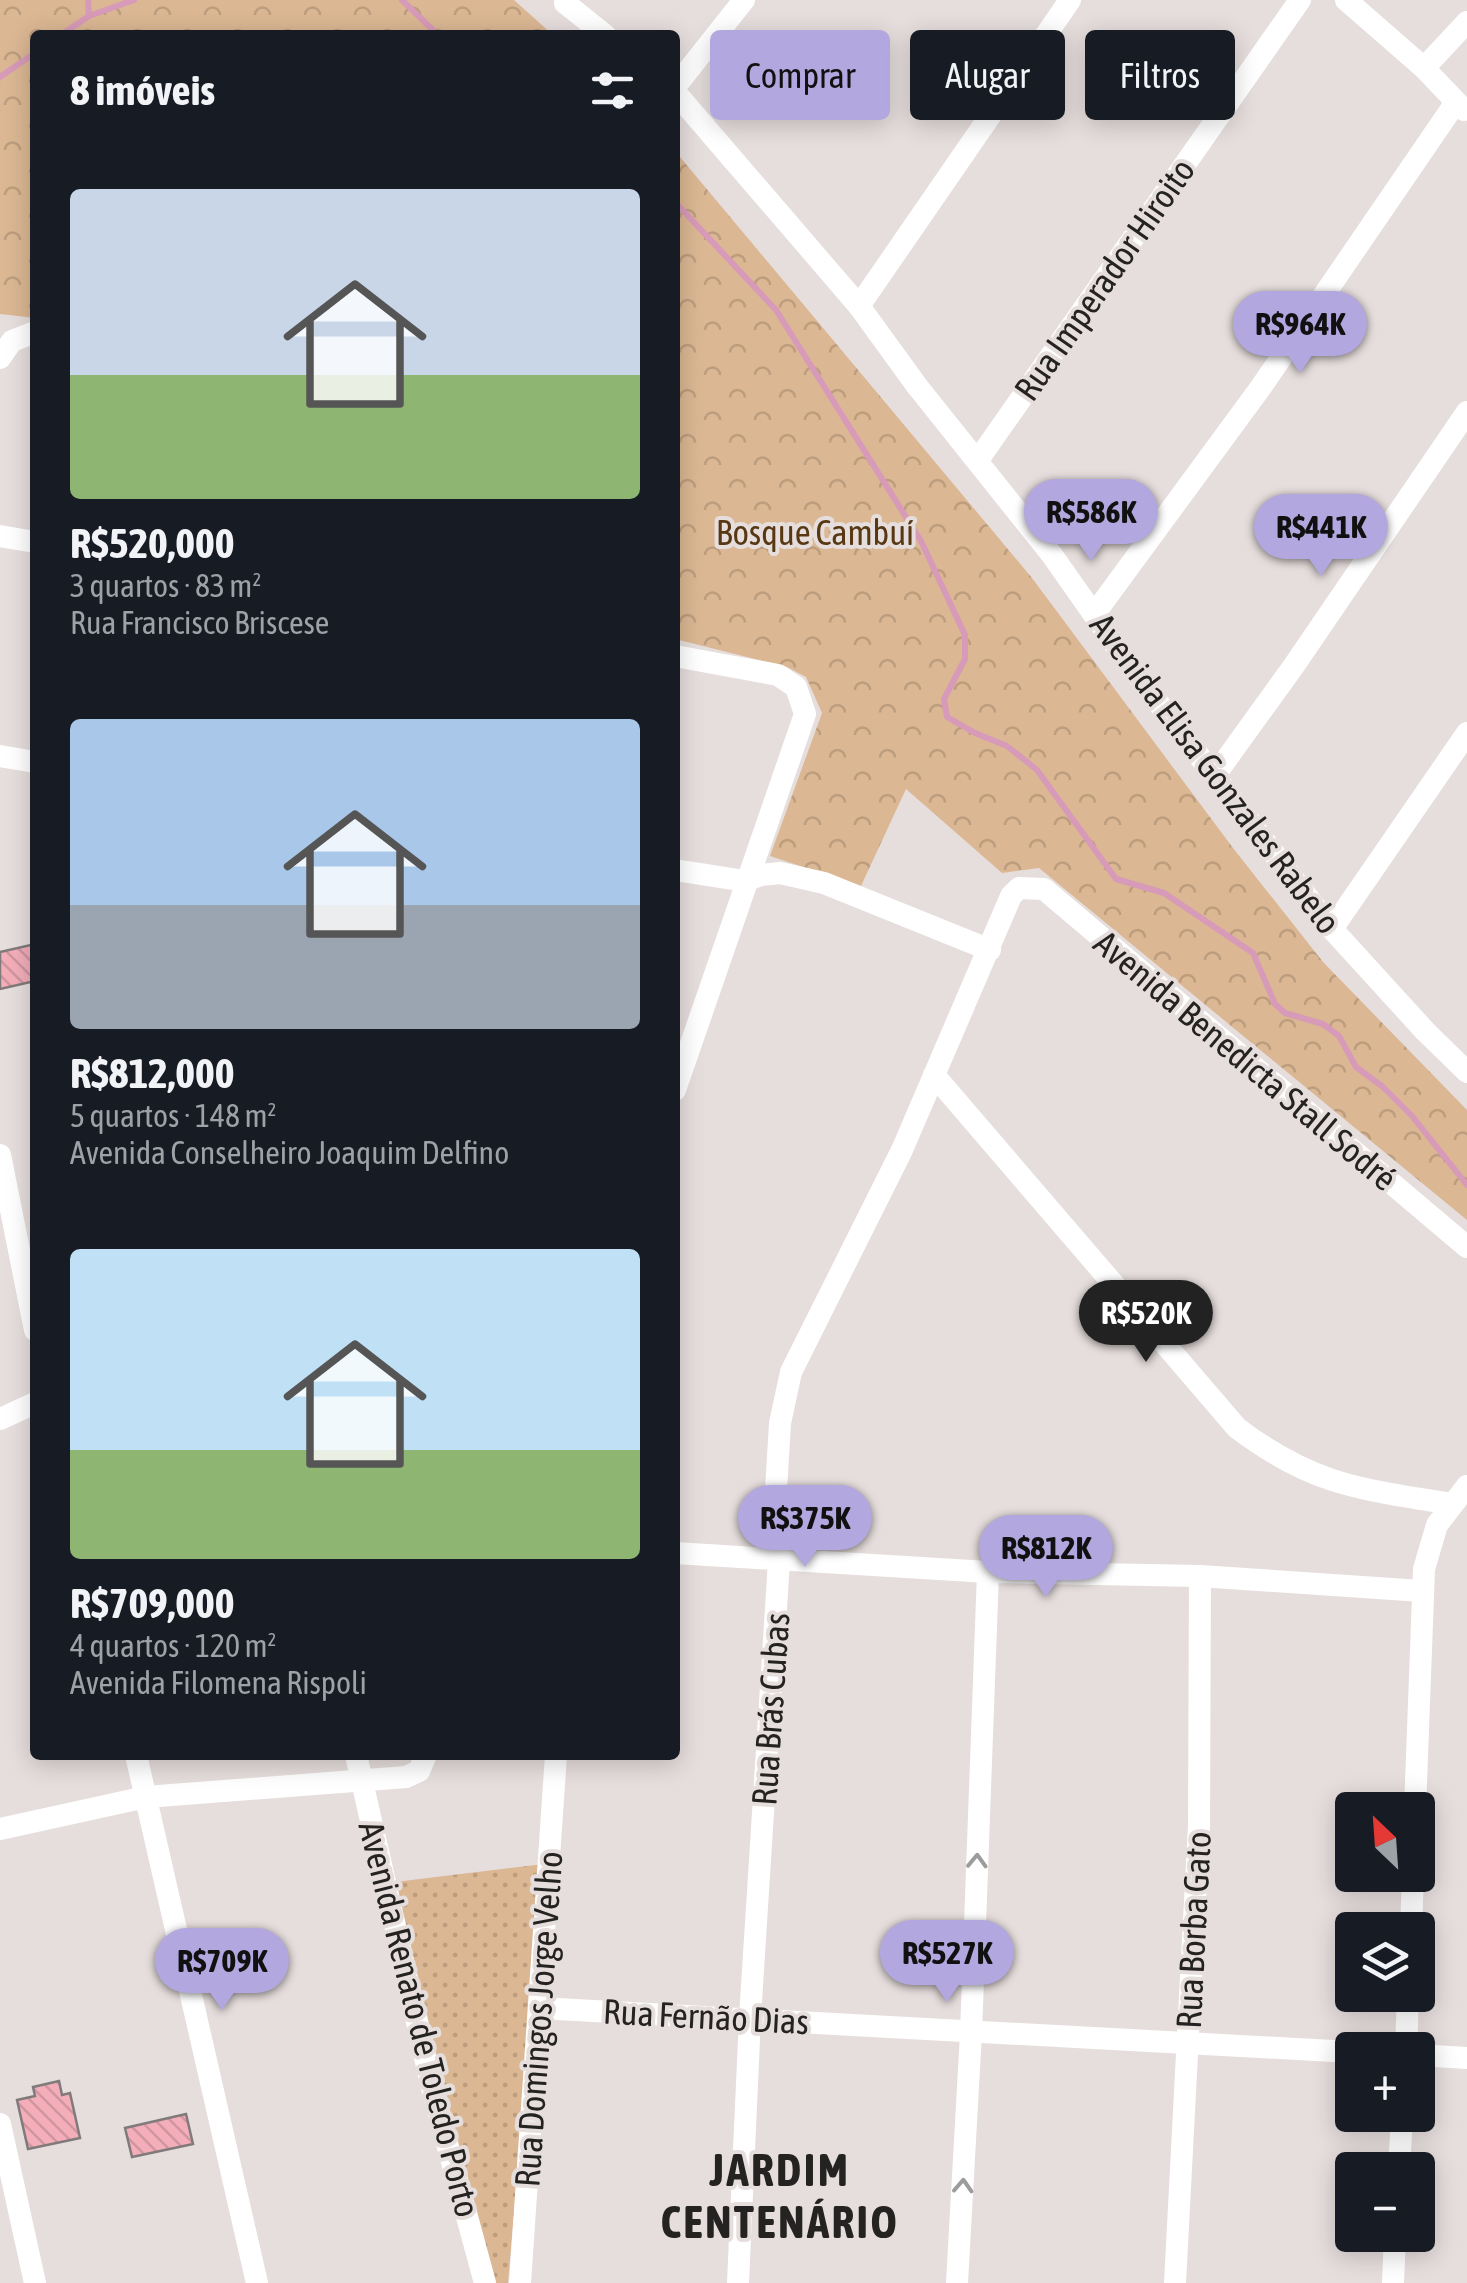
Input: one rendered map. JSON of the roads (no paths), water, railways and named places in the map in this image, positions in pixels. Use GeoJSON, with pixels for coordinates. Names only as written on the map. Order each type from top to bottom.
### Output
{"type":"FeatureCollection","features":[{"type":"Feature","properties":{"kind":"street"},"geometry":{"type":"LineString","coordinates":[[680,83],[744,0]]}},
{"type":"Feature","properties":{"kind":"street"},"geometry":{"type":"LineString","coordinates":[[859,306],[1070,0]]}},
{"type":"Feature","properties":{"kind":"street","name":"Rua Imperador Hiroito"},"geometry":{"type":"LineString","coordinates":[[978,460],[1300,0]]}},
{"type":"Feature","properties":{"kind":"street"},"geometry":{"type":"LineString","coordinates":[[1095,613],[1261,387],[1330,281],[1461,107],[1424,68],[1346,0]]}},
{"type":"Feature","properties":{"kind":"street"},"geometry":{"type":"LineString","coordinates":[[565,3],[599,30]]}},
{"type":"Feature","properties":{"kind":"street"},"geometry":{"type":"LineString","coordinates":[[1424,68],[1467,22]]}},
{"type":"Feature","properties":{"kind":"street","name":"Avenida Elisa Gonzales Rabelo"},"geometry":{"type":"LineString","coordinates":[[680,96],[859,306],[1332,929],[1424,1031],[1467,1072]]}},
{"type":"Feature","properties":{"kind":"street"},"geometry":{"type":"LineString","coordinates":[[6,350],[30,332]]}},
{"type":"Feature","properties":{"kind":"street"},"geometry":{"type":"LineString","coordinates":[[1215,774],[1467,412]]}},
{"type":"Feature","properties":{"kind":"street"},"geometry":{"type":"LineString","coordinates":[[0,536],[30,541]]}},
{"type":"Feature","properties":{"kind":"street"},"geometry":{"type":"LineString","coordinates":[[680,657],[778,675],[796,687],[805,714],[680,1075]]}},
{"type":"Feature","properties":{"kind":"street"},"geometry":{"type":"LineString","coordinates":[[1332,929],[1467,733]]}},
{"type":"Feature","properties":{"kind":"street"},"geometry":{"type":"LineString","coordinates":[[0,756],[30,761]]}},
{"type":"Feature","properties":{"kind":"street"},"geometry":{"type":"LineString","coordinates":[[680,871],[745,881],[761,874],[780,873],[824,883],[990,950]]}},
{"type":"Feature","properties":{"kind":"street","name":"Rua Brás Cubas"},"geometry":{"type":"LineString","coordinates":[[738,2283],[750,2017],[780,1562],[776,1490],[780,1422],[790,1372],[902,1150],[1011,896],[1019,888]]}},
{"type":"Feature","properties":{"kind":"street","name":"Avenida Benedicta Stall Sodré"},"geometry":{"type":"LineString","coordinates":[[1019,888],[1044,889],[1467,1247]]}},
{"type":"Feature","properties":{"kind":"street"},"geometry":{"type":"LineString","coordinates":[[934,1075],[1237,1428],[1294,1466],[1333,1482],[1460,1495]]}},
{"type":"Feature","properties":{"kind":"street"},"geometry":{"type":"LineString","coordinates":[[0,1155],[30,1305]]}},
{"type":"Feature","properties":{"kind":"street"},"geometry":{"type":"LineString","coordinates":[[0,1419],[30,1405]]}},
{"type":"Feature","properties":{"kind":"street"},"geometry":{"type":"LineString","coordinates":[[1416,1792],[1424,1568],[1437,1525],[1460,1495]]}},
{"type":"Feature","properties":{"kind":"street"},"geometry":{"type":"LineString","coordinates":[[680,1553],[988,1572],[1200,1576],[1422,1591]]}},
{"type":"Feature","properties":{"kind":"street"},"geometry":{"type":"LineString","coordinates":[[958,2283],[988,1572]]}},
{"type":"Feature","properties":{"kind":"street","name":"Rua Borba Gato"},"geometry":{"type":"LineString","coordinates":[[1175,2283],[1199,1826],[1200,1576]]}},
{"type":"Feature","properties":{"kind":"street"},"geometry":{"type":"LineString","coordinates":[[137,1760],[257,2283]]}},
{"type":"Feature","properties":{"kind":"street","name":"Avenida Renato de Toledo Porto"},"geometry":{"type":"LineString","coordinates":[[357,1760],[432,2088],[485,2283]]}},
{"type":"Feature","properties":{"kind":"street"},"geometry":{"type":"LineString","coordinates":[[0,1829],[146,1797],[406,1777],[419,1771],[424,1760]]}},
{"type":"Feature","properties":{"kind":"street","name":"Rua Domingos Jorge Velho"},"geometry":{"type":"LineString","coordinates":[[520,2283],[556,1760]]}},
{"type":"Feature","properties":{"kind":"street","name":"Rua Fernão Dias"},"geometry":{"type":"LineString","coordinates":[[539,2008],[1335,2051]]}},
{"type":"Feature","properties":{"kind":"street"},"geometry":{"type":"LineString","coordinates":[[1435,2056],[1467,2058]]}},
{"type":"Feature","properties":{"kind":"street"},"geometry":{"type":"LineString","coordinates":[[0,2124],[35,2283]]}},
{"type":"Feature","properties":{"kind":"street"},"geometry":{"type":"LineString","coordinates":[[1393,2283],[1395,2252]]}},
{"type":"Feature","properties":{"kind":"waterway"},"geometry":{"type":"LineString","coordinates":[[88,0],[89,16],[134,0]]}},
{"type":"Feature","properties":{"kind":"waterway"},"geometry":{"type":"LineString","coordinates":[[402,0],[433,30]]}},
{"type":"Feature","properties":{"kind":"waterway"},"geometry":{"type":"LineString","coordinates":[[68,30],[89,16]]}},
{"type":"Feature","properties":{"kind":"waterway"},"geometry":{"type":"LineString","coordinates":[[0,77],[30,56]]}},
{"type":"Feature","properties":{"kind":"waterway"},"geometry":{"type":"LineString","coordinates":[[680,207],[776,310],[921,541],[965,635],[965,659],[944,699],[947,717],[1007,746],[1037,770],[1116,879],[1164,893],[1253,953],[1275,1004],[1285,1013],[1323,1024],[1339,1036],[1356,1067],[1412,1116],[1467,1185]]}},
{"type":"Feature","properties":{"kind":"district","name":"JARDIM CENTENÁRIO"},"geometry":{"type":"Point","coordinates":[780,2196]}},
{"type":"Feature","properties":{"kind":"park label","name":"Bosque Cambuí"},"geometry":{"type":"Point","coordinates":[815,532]}}]}
